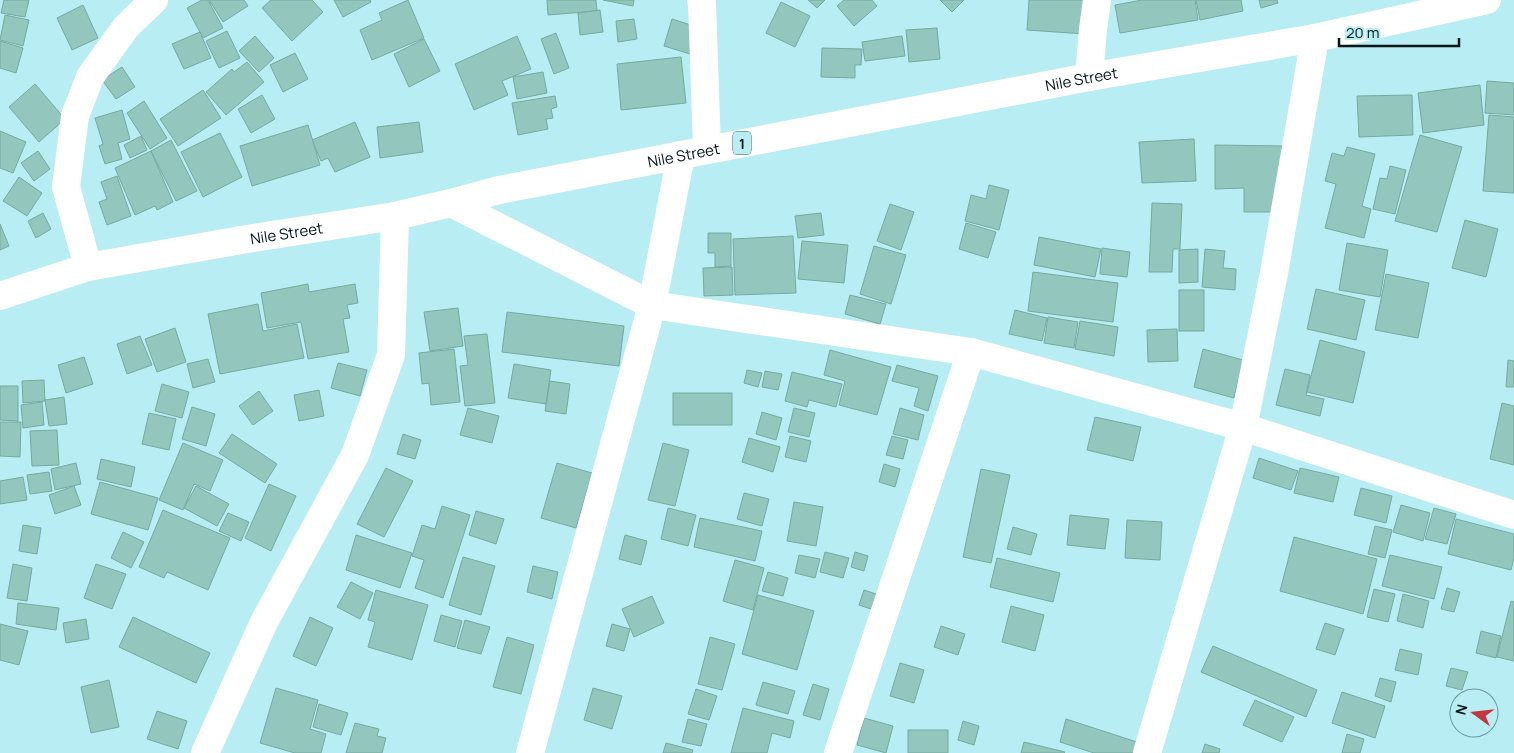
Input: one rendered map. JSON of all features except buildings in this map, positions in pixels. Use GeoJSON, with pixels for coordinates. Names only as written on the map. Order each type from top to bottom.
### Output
{"type":"FeatureCollection","features":[{"type":"Feature","properties":{"kind":"street"},"geometry":{"type":"LineString","coordinates":[[88,268],[66,187],[75,116],[90,77],[126,27],[154,0]]}},
{"type":"Feature","properties":{"kind":"street"},"geometry":{"type":"LineString","coordinates":[[701,0],[707,149]]}},
{"type":"Feature","properties":{"kind":"street"},"geometry":{"type":"LineString","coordinates":[[1089,77],[1097,0]]}},
{"type":"Feature","properties":{"kind":"street","name":"Nile Street"},"geometry":{"type":"LineString","coordinates":[[0,296],[88,268],[247,239],[395,216],[499,190],[1089,77],[1315,38],[1487,0]]}},
{"type":"Feature","properties":{"kind":"street"},"geometry":{"type":"LineString","coordinates":[[1147,753],[1243,426],[1274,273],[1315,38]]}},
{"type":"Feature","properties":{"kind":"street"},"geometry":{"type":"LineString","coordinates":[[530,753],[652,305],[681,155]]}},
{"type":"Feature","properties":{"kind":"street"},"geometry":{"type":"LineString","coordinates":[[451,203],[652,305],[971,352],[1243,426],[1514,515]]}},
{"type":"Feature","properties":{"kind":"street"},"geometry":{"type":"LineString","coordinates":[[204,753],[264,622],[355,455],[391,355],[395,216]]}},
{"type":"Feature","properties":{"kind":"street"},"geometry":{"type":"LineString","coordinates":[[838,753],[971,352]]}}]}
